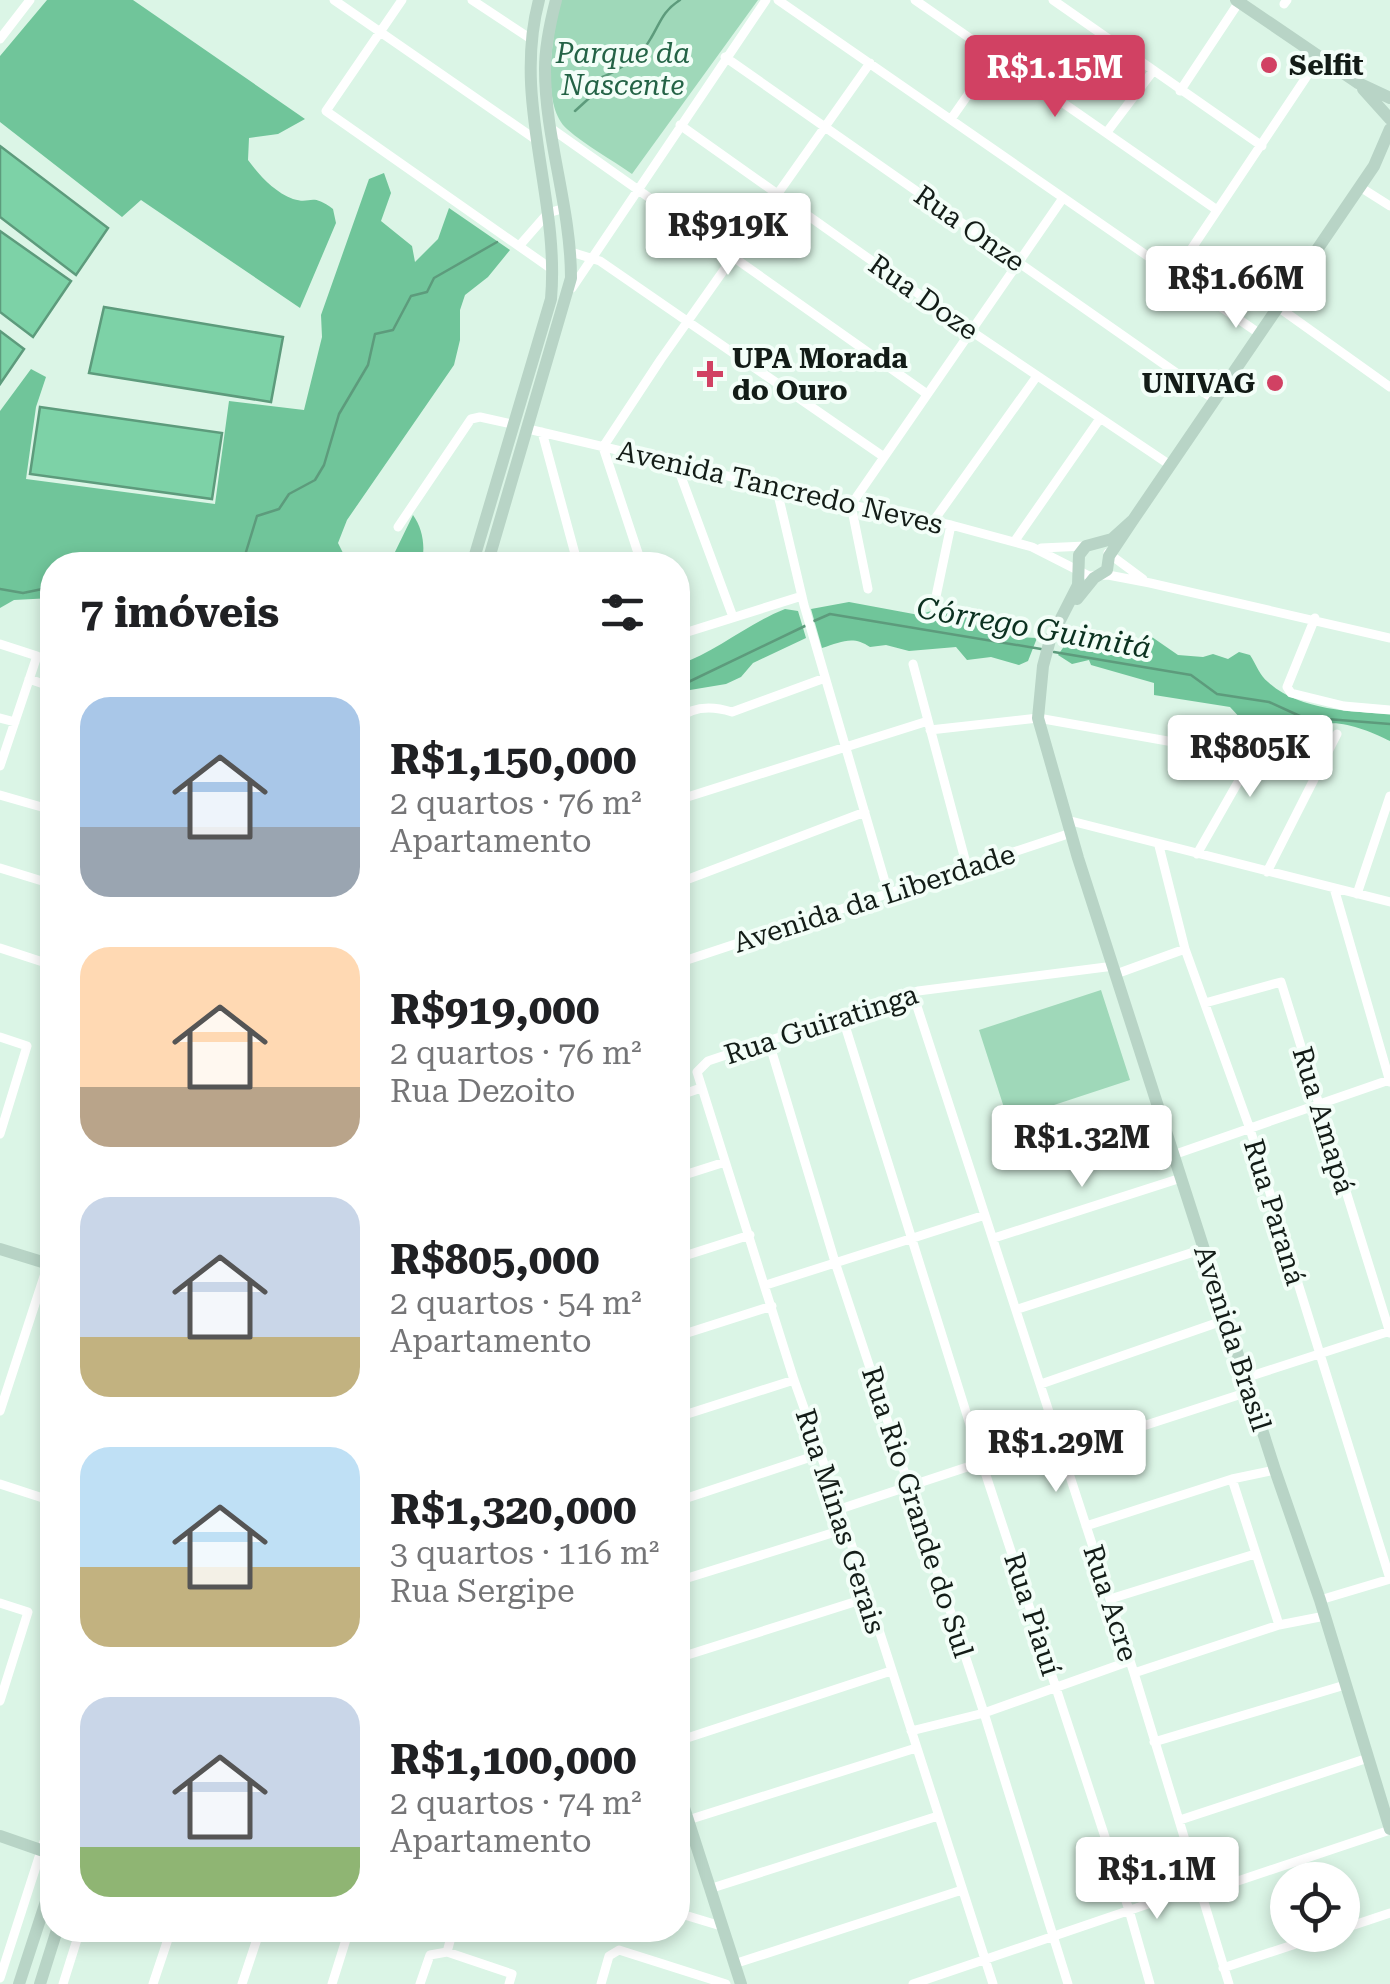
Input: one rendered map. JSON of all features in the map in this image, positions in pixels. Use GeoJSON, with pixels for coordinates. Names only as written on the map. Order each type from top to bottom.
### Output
{"type":"FeatureCollection","features":[{"type":"Feature","properties":{"kind":"main road"},"geometry":{"type":"LineString","coordinates":[[476,552],[551,299],[554,270],[530,99],[531,40],[540,0]]}},
{"type":"Feature","properties":{"kind":"main road"},"geometry":{"type":"LineString","coordinates":[[492,552],[535,430],[567,296],[570,252],[545,68],[556,0]]}},
{"type":"Feature","properties":{"kind":"main road"},"geometry":{"type":"LineString","coordinates":[[1238,1],[1358,83],[1390,98]]}},
{"type":"Feature","properties":{"kind":"main road"},"geometry":{"type":"LineString","coordinates":[[1358,83],[1390,119]]}},
{"type":"Feature","properties":{"kind":"main road","name":"Avenida Brasil"},"geometry":{"type":"LineString","coordinates":[[1064,616],[1107,570],[1109,556],[1374,166],[1390,128]]}},
{"type":"Feature","properties":{"kind":"main road","name":"Avenida Brasil"},"geometry":{"type":"LineString","coordinates":[[1374,166],[1390,152]]}},
{"type":"Feature","properties":{"kind":"main road","name":"Avenida Brasil"},"geometry":{"type":"LineString","coordinates":[[1133,520],[1112,538],[1090,545],[1079,555],[1081,570],[1076,591],[1050,640],[1043,666],[1038,718],[1180,1178],[1320,1600],[1390,1829]]}},
{"type":"Feature","properties":{"kind":"main road"},"geometry":{"type":"LineString","coordinates":[[0,1248],[40,1258]]}},
{"type":"Feature","properties":{"kind":"main road"},"geometry":{"type":"LineString","coordinates":[[690,1827],[741,1984]]}},
{"type":"Feature","properties":{"kind":"main road"},"geometry":{"type":"LineString","coordinates":[[0,1836],[40,1850]]}},
{"type":"Feature","properties":{"kind":"main road"},"geometry":{"type":"LineString","coordinates":[[19,1984],[40,1920]]}},
{"type":"Feature","properties":{"kind":"main road"},"geometry":{"type":"LineString","coordinates":[[40,1984],[53,1942]]}},
{"type":"Feature","properties":{"kind":"street"},"geometry":{"type":"LineString","coordinates":[[0,39],[30,0]]}},
{"type":"Feature","properties":{"kind":"street"},"geometry":{"type":"LineString","coordinates":[[334,0],[536,138]]}},
{"type":"Feature","properties":{"kind":"street"},"geometry":{"type":"LineString","coordinates":[[402,0],[326,111],[554,270]]}},
{"type":"Feature","properties":{"kind":"street"},"geometry":{"type":"LineString","coordinates":[[472,0],[531,40]]}},
{"type":"Feature","properties":{"kind":"street"},"geometry":{"type":"LineString","coordinates":[[567,296],[766,0]]}},
{"type":"Feature","properties":{"kind":"street"},"geometry":{"type":"LineString","coordinates":[[778,0],[1260,334]]}},
{"type":"Feature","properties":{"kind":"street"},"geometry":{"type":"LineString","coordinates":[[915,0],[1217,210]]}},
{"type":"Feature","properties":{"kind":"street"},"geometry":{"type":"LineString","coordinates":[[1053,0],[1262,146]]}},
{"type":"Feature","properties":{"kind":"street"},"geometry":{"type":"LineString","coordinates":[[1180,90],[1238,1]]}},
{"type":"Feature","properties":{"kind":"street"},"geometry":{"type":"LineString","coordinates":[[951,119],[994,56]]}},
{"type":"Feature","properties":{"kind":"street","name":"Rua Onze"},"geometry":{"type":"LineString","coordinates":[[726,57],[1215,400]]}},
{"type":"Feature","properties":{"kind":"street"},"geometry":{"type":"LineString","coordinates":[[1174,276],[1320,58]]}},
{"type":"Feature","properties":{"kind":"street"},"geometry":{"type":"LineString","coordinates":[[638,552],[603,447],[870,63]]}},
{"type":"Feature","properties":{"kind":"street"},"geometry":{"type":"LineString","coordinates":[[1107,132],[1152,70]]}},
{"type":"Feature","properties":{"kind":"street","name":"Rua Doze"},"geometry":{"type":"LineString","coordinates":[[680,125],[1170,466]]}},
{"type":"Feature","properties":{"kind":"street"},"geometry":{"type":"LineString","coordinates":[[552,129],[927,394]]}},
{"type":"Feature","properties":{"kind":"street"},"geometry":{"type":"LineString","coordinates":[[1360,187],[1390,206]]}},
{"type":"Feature","properties":{"kind":"street"},"geometry":{"type":"LineString","coordinates":[[868,589],[850,505],[1062,198]]}},
{"type":"Feature","properties":{"kind":"street"},"geometry":{"type":"LineString","coordinates":[[520,245],[548,213],[565,208]]}},
{"type":"Feature","properties":{"kind":"street"},"geometry":{"type":"LineString","coordinates":[[570,252],[591,256],[690,320],[884,457]]}},
{"type":"Feature","properties":{"kind":"street"},"geometry":{"type":"LineString","coordinates":[[1278,307],[1390,387]]}},
{"type":"Feature","properties":{"kind":"street"},"geometry":{"type":"LineString","coordinates":[[932,522],[1037,376]]}},
{"type":"Feature","properties":{"kind":"street"},"geometry":{"type":"LineString","coordinates":[[398,527],[470,419],[480,417],[512,424]]}},
{"type":"Feature","properties":{"kind":"street"},"geometry":{"type":"LineString","coordinates":[[1014,542],[1099,420]]}},
{"type":"Feature","properties":{"kind":"street"},"geometry":{"type":"LineString","coordinates":[[535,430],[574,552]]}},
{"type":"Feature","properties":{"kind":"street","name":"Avenida Tancredo Neves"},"geometry":{"type":"LineString","coordinates":[[535,430],[951,525],[1032,548]]}},
{"type":"Feature","properties":{"kind":"street"},"geometry":{"type":"LineString","coordinates":[[676,463],[733,617]]}},
{"type":"Feature","properties":{"kind":"street"},"geometry":{"type":"LineString","coordinates":[[776,486],[812,635],[888,892]]}},
{"type":"Feature","properties":{"kind":"street"},"geometry":{"type":"LineString","coordinates":[[934,606],[951,525]]}},
{"type":"Feature","properties":{"kind":"street"},"geometry":{"type":"LineString","coordinates":[[1032,548],[1102,546],[1109,556],[1150,583]]}},
{"type":"Feature","properties":{"kind":"street"},"geometry":{"type":"LineString","coordinates":[[1032,548],[1088,576],[1150,583],[1390,638]]}},
{"type":"Feature","properties":{"kind":"street"},"geometry":{"type":"LineString","coordinates":[[690,631],[803,601]]}},
{"type":"Feature","properties":{"kind":"street"},"geometry":{"type":"LineString","coordinates":[[1315,618],[1287,688],[1300,697],[1390,710]]}},
{"type":"Feature","properties":{"kind":"street"},"geometry":{"type":"LineString","coordinates":[[0,644],[36,656],[0,766]]}},
{"type":"Feature","properties":{"kind":"street"},"geometry":{"type":"LineString","coordinates":[[913,664],[967,867]]}},
{"type":"Feature","properties":{"kind":"street"},"geometry":{"type":"LineString","coordinates":[[690,711],[732,712],[826,678]]}},
{"type":"Feature","properties":{"kind":"street"},"geometry":{"type":"LineString","coordinates":[[29,679],[40,682]]}},
{"type":"Feature","properties":{"kind":"street"},"geometry":{"type":"LineString","coordinates":[[0,718],[14,722]]}},
{"type":"Feature","properties":{"kind":"street"},"geometry":{"type":"LineString","coordinates":[[690,796],[844,747],[929,726],[1038,718],[1252,756]]}},
{"type":"Feature","properties":{"kind":"street"},"geometry":{"type":"LineString","coordinates":[[1197,854],[1270,726]]}},
{"type":"Feature","properties":{"kind":"street"},"geometry":{"type":"LineString","coordinates":[[1267,872],[1337,734]]}},
{"type":"Feature","properties":{"kind":"street"},"geometry":{"type":"LineString","coordinates":[[0,795],[40,807]]}},
{"type":"Feature","properties":{"kind":"street"},"geometry":{"type":"LineString","coordinates":[[1356,894],[1390,796]]}},
{"type":"Feature","properties":{"kind":"street"},"geometry":{"type":"LineString","coordinates":[[690,879],[865,812]]}},
{"type":"Feature","properties":{"kind":"street"},"geometry":{"type":"LineString","coordinates":[[1069,826],[1390,902]]}},
{"type":"Feature","properties":{"kind":"street","name":"Avenida da Liberdade"},"geometry":{"type":"LineString","coordinates":[[690,958],[967,867],[1069,826]]}},
{"type":"Feature","properties":{"kind":"street","name":"Rua Paraná"},"geometry":{"type":"LineString","coordinates":[[1159,846],[1185,949],[1250,1130],[1390,1579]]}},
{"type":"Feature","properties":{"kind":"street"},"geometry":{"type":"LineString","coordinates":[[0,868],[40,880]]}},
{"type":"Feature","properties":{"kind":"street"},"geometry":{"type":"LineString","coordinates":[[1173,1155],[1390,1081],[1334,888]]}},
{"type":"Feature","properties":{"kind":"street"},"geometry":{"type":"LineString","coordinates":[[0,948],[40,961]]}},
{"type":"Feature","properties":{"kind":"street","name":"Rua Guiratinga"},"geometry":{"type":"LineString","coordinates":[[690,1092],[701,1088],[697,1072],[708,1061],[918,991],[1115,970],[1185,949]]}},
{"type":"Feature","properties":{"kind":"street","name":"Rua Amapá"},"geometry":{"type":"LineString","coordinates":[[1205,1003],[1281,982],[1390,1332]]}},
{"type":"Feature","properties":{"kind":"street","name":"Rua Acre"},"geometry":{"type":"LineString","coordinates":[[913,994],[1042,1384],[1229,1984]]}},
{"type":"Feature","properties":{"kind":"street","name":"Rua Piauí"},"geometry":{"type":"LineString","coordinates":[[842,1016],[982,1463],[1130,1910],[1150,1984]]}},
{"type":"Feature","properties":{"kind":"street"},"geometry":{"type":"LineString","coordinates":[[1377,1028],[1390,1024]]}},
{"type":"Feature","properties":{"kind":"street"},"geometry":{"type":"LineString","coordinates":[[0,1037],[28,1046],[0,1134]]}},
{"type":"Feature","properties":{"kind":"street","name":"Rua Rio Grande do Sul"},"geometry":{"type":"LineString","coordinates":[[768,1039],[835,1262],[984,1713],[1068,1984]]}},
{"type":"Feature","properties":{"kind":"street","name":"Rua Minas Gerais"},"geometry":{"type":"LineString","coordinates":[[701,1088],[992,1984]]}},
{"type":"Feature","properties":{"kind":"street"},"geometry":{"type":"LineString","coordinates":[[690,1174],[725,1162]]}},
{"type":"Feature","properties":{"kind":"street"},"geometry":{"type":"LineString","coordinates":[[994,1238],[1180,1178]]}},
{"type":"Feature","properties":{"kind":"street"},"geometry":{"type":"LineString","coordinates":[[766,1285],[985,1214]]}},
{"type":"Feature","properties":{"kind":"street"},"geometry":{"type":"LineString","coordinates":[[690,1254],[750,1235]]}},
{"type":"Feature","properties":{"kind":"street"},"geometry":{"type":"LineString","coordinates":[[1018,1309],[1203,1249]]}},
{"type":"Feature","properties":{"kind":"street"},"geometry":{"type":"LineString","coordinates":[[0,1410],[40,1293]]}},
{"type":"Feature","properties":{"kind":"street"},"geometry":{"type":"LineString","coordinates":[[690,1332],[772,1306]]}},
{"type":"Feature","properties":{"kind":"street"},"geometry":{"type":"LineString","coordinates":[[1042,1384],[1228,1319]]}},
{"type":"Feature","properties":{"kind":"street"},"geometry":{"type":"LineString","coordinates":[[1063,1452],[1250,1384],[1319,1353],[1390,1332]]}},
{"type":"Feature","properties":{"kind":"street"},"geometry":{"type":"LineString","coordinates":[[690,1413],[794,1380]]}},
{"type":"Feature","properties":{"kind":"street"},"geometry":{"type":"LineString","coordinates":[[840,1508],[1058,1438]]}},
{"type":"Feature","properties":{"kind":"street"},"geometry":{"type":"LineString","coordinates":[[690,1497],[820,1454]]}},
{"type":"Feature","properties":{"kind":"street"},"geometry":{"type":"LineString","coordinates":[[1086,1526],[1232,1479],[1275,1470]]}},
{"type":"Feature","properties":{"kind":"street"},"geometry":{"type":"LineString","coordinates":[[1232,1479],[1279,1625]]}},
{"type":"Feature","properties":{"kind":"street"},"geometry":{"type":"LineString","coordinates":[[0,1484],[40,1497]]}},
{"type":"Feature","properties":{"kind":"street"},"geometry":{"type":"LineString","coordinates":[[690,1576],[845,1530]]}},
{"type":"Feature","properties":{"kind":"street"},"geometry":{"type":"LineString","coordinates":[[1110,1600],[1255,1554]]}},
{"type":"Feature","properties":{"kind":"street"},"geometry":{"type":"LineString","coordinates":[[1320,1600],[1390,1579]]}},
{"type":"Feature","properties":{"kind":"street"},"geometry":{"type":"LineString","coordinates":[[690,1654],[867,1598]]}},
{"type":"Feature","properties":{"kind":"street"},"geometry":{"type":"LineString","coordinates":[[0,1603],[28,1612],[0,1701]]}},
{"type":"Feature","properties":{"kind":"street"},"geometry":{"type":"LineString","coordinates":[[1134,1673],[1279,1625],[1324,1616]]}},
{"type":"Feature","properties":{"kind":"street"},"geometry":{"type":"LineString","coordinates":[[911,1731],[984,1713],[1130,1661]]}},
{"type":"Feature","properties":{"kind":"street"},"geometry":{"type":"LineString","coordinates":[[690,1737],[890,1672]]}},
{"type":"Feature","properties":{"kind":"street"},"geometry":{"type":"LineString","coordinates":[[1154,1742],[1345,1685]]}},
{"type":"Feature","properties":{"kind":"street"},"geometry":{"type":"LineString","coordinates":[[690,1819],[916,1748]]}},
{"type":"Feature","properties":{"kind":"street"},"geometry":{"type":"LineString","coordinates":[[1180,1820],[1368,1758]]}},
{"type":"Feature","properties":{"kind":"street"},"geometry":{"type":"LineString","coordinates":[[709,1889],[938,1816]]}},
{"type":"Feature","properties":{"kind":"street"},"geometry":{"type":"LineString","coordinates":[[913,1984],[1130,1910],[1202,1888],[1214,1888],[1390,1829]]}},
{"type":"Feature","properties":{"kind":"street"},"geometry":{"type":"LineString","coordinates":[[0,1978],[40,1871]]}},
{"type":"Feature","properties":{"kind":"street"},"geometry":{"type":"LineString","coordinates":[[734,1964],[962,1890]]}},
{"type":"Feature","properties":{"kind":"street"},"geometry":{"type":"LineString","coordinates":[[1360,1922],[1390,1913]]}},
{"type":"Feature","properties":{"kind":"street"},"geometry":{"type":"LineString","coordinates":[[690,1917],[721,1926]]}},
{"type":"Feature","properties":{"kind":"street"},"geometry":{"type":"LineString","coordinates":[[63,1984],[76,1942]]}},
{"type":"Feature","properties":{"kind":"street"},"geometry":{"type":"LineString","coordinates":[[153,1984],[167,1942]]}},
{"type":"Feature","properties":{"kind":"street"},"geometry":{"type":"LineString","coordinates":[[242,1984],[256,1942]]}},
{"type":"Feature","properties":{"kind":"street"},"geometry":{"type":"LineString","coordinates":[[332,1984],[346,1942]]}},
{"type":"Feature","properties":{"kind":"street"},"geometry":{"type":"LineString","coordinates":[[448,1952],[450,1942]]}},
{"type":"Feature","properties":{"kind":"street"},"geometry":{"type":"LineString","coordinates":[[601,1984],[609,1956],[619,1950],[726,1984]]}},
{"type":"Feature","properties":{"kind":"street"},"geometry":{"type":"LineString","coordinates":[[420,1984],[430,1955],[448,1952],[512,1974],[510,1984]]}},
{"type":"Feature","properties":{"kind":"street"},"geometry":{"type":"LineString","coordinates":[[1223,1968],[1271,1952]]}},
{"type":"Feature","properties":{"kind":"green space","name":"Parque da Nascente"},"geometry":{"type":"Polygon","coordinates":[[[560,0],[758,0],[632,174],[574,135],[558,118],[551,67],[560,0]]]}},
{"type":"Feature","properties":{"kind":"green space"},"geometry":{"type":"Polygon","coordinates":[[[1101,990],[1130,1080],[1008,1120],[979,1030],[1101,990]]]}},
{"type":"Feature","properties":{"kind":"shaded area"},"geometry":{"type":"Polygon","coordinates":[[[47,0],[133,0],[305,119],[278,134],[249,138],[248,160],[286,196],[320,201],[333,209],[336,223],[300,308],[141,200],[122,217],[0,122],[0,56],[47,0]]]}},
{"type":"Feature","properties":{"kind":"shaded area"},"geometry":{"type":"Polygon","coordinates":[[[0,146],[108,228],[76,275],[0,217],[0,146]]]}},
{"type":"Feature","properties":{"kind":"shaded area"},"geometry":{"type":"Polygon","coordinates":[[[384,173],[391,193],[381,221],[412,246],[415,262],[438,239],[449,208],[510,250],[488,277],[465,295],[454,365],[347,520],[338,543],[342,552],[40,552],[40,599],[14,600],[0,608],[0,411],[31,369],[46,377],[36,407],[26,479],[215,504],[229,401],[304,410],[322,337],[321,315],[369,179],[384,173]]]}},
{"type":"Feature","properties":{"kind":"shaded area"},"geometry":{"type":"Polygon","coordinates":[[[0,231],[71,281],[33,337],[0,312],[0,231]]]}},
{"type":"Feature","properties":{"kind":"shaded area"},"geometry":{"type":"Polygon","coordinates":[[[104,307],[283,337],[271,402],[89,373],[104,307]]]}},
{"type":"Feature","properties":{"kind":"shaded area"},"geometry":{"type":"Polygon","coordinates":[[[0,331],[24,349],[0,384],[0,331]]]}},
{"type":"Feature","properties":{"kind":"shaded area"},"geometry":{"type":"Polygon","coordinates":[[[40,407],[222,433],[212,499],[30,474],[40,407]]]}},
{"type":"Feature","properties":{"kind":"shaded area"},"geometry":{"type":"Polygon","coordinates":[[[413,515],[423,539],[423,552],[395,552],[413,515]]]}},
{"type":"Feature","properties":{"kind":"shaded area"},"geometry":{"type":"Polygon","coordinates":[[[849,602],[919,615],[946,606],[981,613],[993,622],[1012,626],[1017,637],[1037,638],[1028,661],[1019,665],[991,657],[967,660],[956,647],[909,651],[886,645],[870,647],[852,640],[822,648],[811,609],[849,602]]]}},
{"type":"Feature","properties":{"kind":"shaded area"},"geometry":{"type":"Polygon","coordinates":[[[785,609],[798,611],[806,638],[753,663],[741,677],[726,684],[690,690],[690,660],[785,609]]]}},
{"type":"Feature","properties":{"kind":"shaded area"},"geometry":{"type":"Polygon","coordinates":[[[1149,635],[1178,655],[1213,654],[1228,659],[1239,652],[1250,655],[1268,682],[1294,699],[1342,710],[1390,714],[1390,741],[1354,727],[1335,723],[1318,726],[1288,716],[1267,717],[1261,727],[1243,721],[1230,707],[1154,695],[1154,683],[1091,665],[1089,660],[1072,664],[1058,655],[1067,642],[1087,648],[1130,651],[1149,635]]]}},
{"type":"Feature","properties":{"kind":"waterway"},"geometry":{"type":"LineString","coordinates":[[575,111],[597,91],[600,78],[642,50],[666,12],[680,0]]}},
{"type":"Feature","properties":{"kind":"waterway"},"geometry":{"type":"LineString","coordinates":[[246,552],[257,516],[279,509],[289,494],[315,480],[324,465],[339,414],[368,365],[375,334],[393,330],[411,296],[427,292],[434,278],[497,242]]}},
{"type":"Feature","properties":{"kind":"waterway","name":"Córrego Guimitá"},"geometry":{"type":"LineString","coordinates":[[0,589],[23,593],[40,589]]}},
{"type":"Feature","properties":{"kind":"waterway","name":"Córrego Guimitá"},"geometry":{"type":"LineString","coordinates":[[814,621],[830,614],[1041,649]]}},
{"type":"Feature","properties":{"kind":"waterway","name":"Córrego Guimitá"},"geometry":{"type":"LineString","coordinates":[[690,681],[807,625]]}},
{"type":"Feature","properties":{"kind":"waterway","name":"Córrego Guimitá"},"geometry":{"type":"LineString","coordinates":[[1054,652],[1191,675],[1217,694],[1269,702],[1302,717],[1390,724]]}},
{"type":"Feature","properties":{"kind":"place","name":"Selfit"},"geometry":{"type":"Point","coordinates":[1269,65]}},
{"type":"Feature","properties":{"kind":"place","name":"UPA Morada do Ouro"},"geometry":{"type":"Point","coordinates":[710,374]}},
{"type":"Feature","properties":{"kind":"place","name":"UNIVAG"},"geometry":{"type":"Point","coordinates":[1275,383]}}]}
